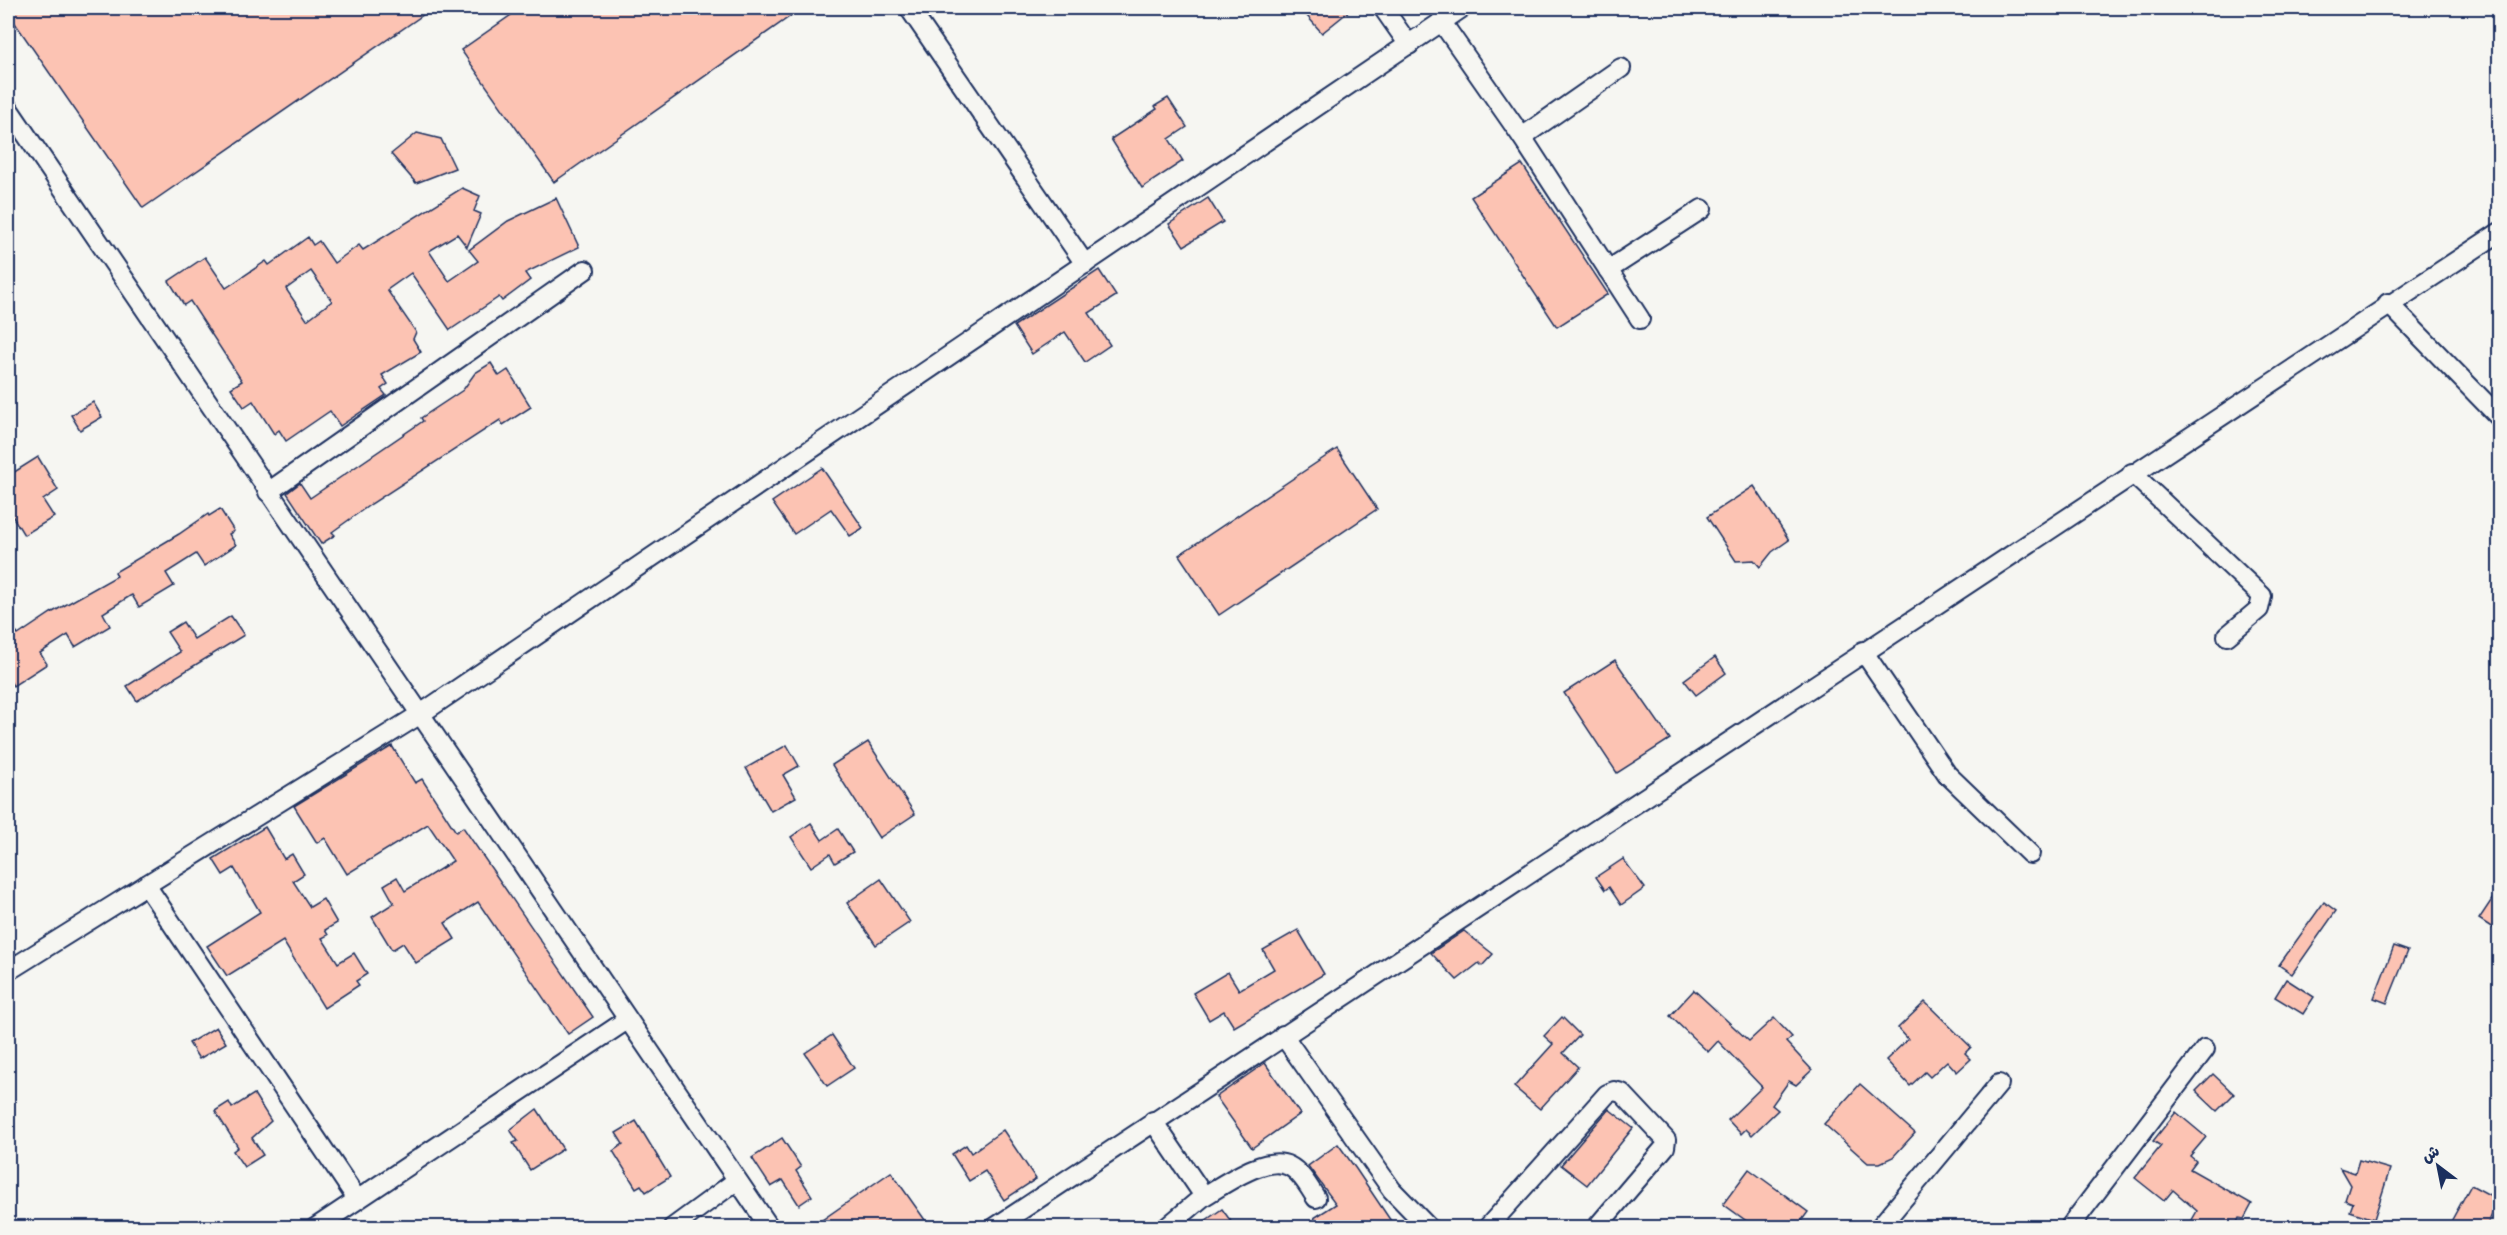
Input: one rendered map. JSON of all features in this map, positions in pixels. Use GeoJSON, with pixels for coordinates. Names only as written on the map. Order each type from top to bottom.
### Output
{"type":"FeatureCollection","features":[{"type":"Feature","properties":{"kind":"street"},"geometry":{"type":"LineString","coordinates":[[909,8],[1085,264]]}},
{"type":"Feature","properties":{"kind":"street"},"geometry":{"type":"LineString","coordinates":[[1383,8],[1409,45]]}},
{"type":"Feature","properties":{"kind":"street"},"geometry":{"type":"LineString","coordinates":[[8,971],[419,715],[1462,8]]}},
{"type":"Feature","properties":{"kind":"street"},"geometry":{"type":"LineString","coordinates":[[1441,21],[1522,137],[1640,319]]}},
{"type":"Feature","properties":{"kind":"street"},"geometry":{"type":"LineString","coordinates":[[1522,137],[1621,68]]}},
{"type":"Feature","properties":{"kind":"street"},"geometry":{"type":"LineString","coordinates":[[8,108],[736,1181],[770,1227]]}},
{"type":"Feature","properties":{"kind":"street"},"geometry":{"type":"LineString","coordinates":[[1608,270],[1702,209]]}},
{"type":"Feature","properties":{"kind":"street"},"geometry":{"type":"LineString","coordinates":[[994,1227],[2388,303],[2499,232]]}},
{"type":"Feature","properties":{"kind":"street"},"geometry":{"type":"LineString","coordinates":[[268,492],[585,270]]}},
{"type":"Feature","properties":{"kind":"street"},"geometry":{"type":"LineString","coordinates":[[2388,303],[2499,418]]}},
{"type":"Feature","properties":{"kind":"street"},"geometry":{"type":"LineString","coordinates":[[2132,473],[2262,596],[2259,609],[2228,636]]}},
{"type":"Feature","properties":{"kind":"street"},"geometry":{"type":"LineString","coordinates":[[1863,651],[1947,774],[2030,854]]}},
{"type":"Feature","properties":{"kind":"street"},"geometry":{"type":"LineString","coordinates":[[146,885],[357,1199]]}},
{"type":"Feature","properties":{"kind":"street"},"geometry":{"type":"LineString","coordinates":[[315,1227],[627,1020]]}},
{"type":"Feature","properties":{"kind":"street"},"geometry":{"type":"LineString","coordinates":[[1283,1035],[1392,1190],[1429,1227]]}},
{"type":"Feature","properties":{"kind":"street"},"geometry":{"type":"LineString","coordinates":[[2069,1227],[2205,1049]]}},
{"type":"Feature","properties":{"kind":"street"},"geometry":{"type":"LineString","coordinates":[[1880,1227],[1999,1084]]}},
{"type":"Feature","properties":{"kind":"street"},"geometry":{"type":"LineString","coordinates":[[1487,1227],[1607,1094],[1614,1091],[1622,1093],[1666,1140],[1665,1147],[1596,1227]]}},
{"type":"Feature","properties":{"kind":"street"},"geometry":{"type":"LineString","coordinates":[[1153,1121],[1204,1196]]}},
{"type":"Feature","properties":{"kind":"street"},"geometry":{"type":"LineString","coordinates":[[1166,1227],[1204,1196],[1252,1169],[1276,1162],[1290,1166],[1316,1197]]}},
{"type":"Feature","properties":{"kind":"street"},"geometry":{"type":"LineString","coordinates":[[672,1227],[736,1181]]}},
{"type":"Feature","properties":{"kind":"building"},"geometry":{"type":"Polygon","coordinates":[[[8,8],[433,8],[143,208],[8,13],[8,8]]]}},
{"type":"Feature","properties":{"kind":"building"},"geometry":{"type":"Polygon","coordinates":[[[521,8],[802,8],[554,182],[461,50],[521,8]]]}},
{"type":"Feature","properties":{"kind":"building"},"geometry":{"type":"Polygon","coordinates":[[[1300,8],[1353,8],[1322,33],[1300,8]]]}},
{"type":"Feature","properties":{"kind":"building"},"geometry":{"type":"Polygon","coordinates":[[[1168,98],[1187,127],[1169,139],[1183,161],[1142,188],[1111,139],[1157,109],[1155,106],[1168,98]]]}},
{"type":"Feature","properties":{"kind":"building"},"geometry":{"type":"Polygon","coordinates":[[[417,133],[441,139],[455,168],[416,183],[391,154],[417,133]]]}},
{"type":"Feature","properties":{"kind":"building"},"geometry":{"type":"Polygon","coordinates":[[[1522,164],[1608,294],[1557,327],[1471,197],[1522,164]]]}},
{"type":"Feature","properties":{"kind":"building"},"geometry":{"type":"Polygon","coordinates":[[[462,188],[480,196],[474,211],[481,214],[467,247],[457,234],[429,251],[449,281],[478,261],[469,250],[508,221],[556,198],[579,247],[525,273],[530,280],[502,301],[499,297],[450,330],[411,273],[387,290],[416,332],[413,339],[421,352],[382,375],[388,384],[381,389],[386,395],[340,426],[330,411],[286,441],[279,430],[274,434],[253,401],[244,407],[231,388],[242,381],[190,301],[184,305],[169,281],[205,257],[226,288],[266,261],[269,265],[308,237],[313,245],[319,241],[334,263],[359,245],[363,250],[462,188]],[[311,271],[286,289],[307,320],[332,301],[311,271]]]}},
{"type":"Feature","properties":{"kind":"building"},"geometry":{"type":"Polygon","coordinates":[[[1208,198],[1223,222],[1184,246],[1169,224],[1208,198]]]}},
{"type":"Feature","properties":{"kind":"building"},"geometry":{"type":"Polygon","coordinates":[[[1099,270],[1116,296],[1089,313],[1110,345],[1085,362],[1065,332],[1032,354],[1014,326],[1099,270]]]}},
{"type":"Feature","properties":{"kind":"building"},"geometry":{"type":"Polygon","coordinates":[[[491,363],[499,376],[508,370],[531,407],[503,425],[500,420],[371,504],[332,532],[335,535],[321,544],[287,493],[300,483],[310,498],[423,421],[421,418],[463,390],[475,373],[491,363]]]}},
{"type":"Feature","properties":{"kind":"building"},"geometry":{"type":"Polygon","coordinates":[[[93,402],[102,417],[80,430],[71,415],[93,402]]]}},
{"type":"Feature","properties":{"kind":"building"},"geometry":{"type":"Polygon","coordinates":[[[1337,449],[1377,509],[1219,615],[1179,555],[1337,449]]]}},
{"type":"Feature","properties":{"kind":"building"},"geometry":{"type":"Polygon","coordinates":[[[38,457],[58,490],[43,500],[54,517],[24,535],[8,509],[8,476],[38,457]]]}},
{"type":"Feature","properties":{"kind":"building"},"geometry":{"type":"Polygon","coordinates":[[[822,468],[863,528],[850,536],[831,509],[794,534],[772,502],[822,468]]]}},
{"type":"Feature","properties":{"kind":"building"},"geometry":{"type":"Polygon","coordinates":[[[1754,486],[1789,540],[1772,552],[1760,567],[1754,560],[1736,561],[1707,517],[1754,486]]]}},
{"type":"Feature","properties":{"kind":"building"},"geometry":{"type":"Polygon","coordinates":[[[220,509],[234,531],[229,534],[236,545],[204,566],[196,554],[166,573],[174,586],[139,607],[132,595],[130,596],[103,613],[110,626],[75,647],[68,635],[40,653],[47,664],[13,686],[8,677],[8,619],[18,635],[51,613],[117,576],[115,572],[208,514],[209,516],[220,509]]]}},
{"type":"Feature","properties":{"kind":"building"},"geometry":{"type":"Polygon","coordinates":[[[231,616],[244,635],[137,701],[127,686],[180,652],[167,632],[183,622],[194,639],[231,616]]]}},
{"type":"Feature","properties":{"kind":"building"},"geometry":{"type":"Polygon","coordinates":[[[1715,657],[1726,673],[1696,695],[1684,680],[1715,657]]]}},
{"type":"Feature","properties":{"kind":"building"},"geometry":{"type":"Polygon","coordinates":[[[1615,660],[1670,739],[1617,773],[1564,693],[1615,660]]]}},
{"type":"Feature","properties":{"kind":"building"},"geometry":{"type":"Polygon","coordinates":[[[868,742],[915,814],[879,838],[832,765],[868,742]]]}},
{"type":"Feature","properties":{"kind":"building"},"geometry":{"type":"Polygon","coordinates":[[[787,745],[799,766],[783,775],[796,797],[771,811],[746,768],[787,745]]]}},
{"type":"Feature","properties":{"kind":"building"},"geometry":{"type":"Polygon","coordinates":[[[392,746],[415,783],[422,779],[456,832],[463,827],[593,1017],[568,1034],[478,902],[445,923],[455,939],[416,963],[403,943],[392,950],[372,917],[394,903],[384,885],[397,877],[405,891],[453,861],[428,824],[347,874],[325,838],[317,843],[294,806],[392,746]]]}},
{"type":"Feature","properties":{"kind":"building"},"geometry":{"type":"Polygon","coordinates":[[[811,823],[822,840],[838,829],[853,852],[835,863],[830,854],[811,867],[791,837],[811,823]]]}},
{"type":"Feature","properties":{"kind":"building"},"geometry":{"type":"Polygon","coordinates":[[[265,827],[284,859],[292,854],[304,874],[293,881],[310,907],[323,899],[337,923],[325,930],[328,935],[322,938],[338,963],[354,953],[367,974],[356,981],[359,985],[324,1008],[283,941],[227,976],[207,946],[260,912],[234,868],[223,875],[213,859],[265,827]]]}},
{"type":"Feature","properties":{"kind":"building"},"geometry":{"type":"Polygon","coordinates":[[[1623,859],[1645,888],[1621,905],[1609,887],[1605,890],[1596,877],[1623,859]]]}},
{"type":"Feature","properties":{"kind":"building"},"geometry":{"type":"Polygon","coordinates":[[[881,879],[910,922],[876,945],[847,903],[881,879]]]}},
{"type":"Feature","properties":{"kind":"building"},"geometry":{"type":"Polygon","coordinates":[[[2499,889],[2499,932],[2479,919],[2499,889]]]}},
{"type":"Feature","properties":{"kind":"building"},"geometry":{"type":"Polygon","coordinates":[[[2324,902],[2336,911],[2292,974],[2279,965],[2324,902]]]}},
{"type":"Feature","properties":{"kind":"building"},"geometry":{"type":"Polygon","coordinates":[[[1298,930],[1324,974],[1234,1027],[1224,1011],[1209,1020],[1193,993],[1228,972],[1239,990],[1274,969],[1263,950],[1298,930]]]}},
{"type":"Feature","properties":{"kind":"building"},"geometry":{"type":"Polygon","coordinates":[[[1464,931],[1493,954],[1482,966],[1479,963],[1457,980],[1431,953],[1464,931]]]}},
{"type":"Feature","properties":{"kind":"building"},"geometry":{"type":"Polygon","coordinates":[[[2394,946],[2408,951],[2387,1003],[2374,998],[2394,946]]]}},
{"type":"Feature","properties":{"kind":"building"},"geometry":{"type":"Polygon","coordinates":[[[2286,979],[2314,997],[2303,1014],[2275,997],[2286,979]]]}},
{"type":"Feature","properties":{"kind":"building"},"geometry":{"type":"Polygon","coordinates":[[[1694,990],[1749,1041],[1774,1018],[1792,1037],[1786,1042],[1812,1070],[1796,1085],[1789,1081],[1772,1105],[1778,1110],[1752,1135],[1746,1129],[1741,1134],[1728,1120],[1762,1087],[1718,1041],[1708,1052],[1670,1016],[1694,990]]]}},
{"type":"Feature","properties":{"kind":"building"},"geometry":{"type":"Polygon","coordinates":[[[1925,1002],[1971,1047],[1965,1053],[1971,1059],[1957,1072],[1947,1061],[1930,1077],[1925,1072],[1910,1086],[1886,1060],[1908,1039],[1898,1028],[1925,1002]]]}},
{"type":"Feature","properties":{"kind":"building"},"geometry":{"type":"Polygon","coordinates":[[[1562,1017],[1580,1035],[1563,1053],[1578,1067],[1540,1109],[1514,1087],[1553,1044],[1544,1036],[1562,1017]]]}},
{"type":"Feature","properties":{"kind":"building"},"geometry":{"type":"Polygon","coordinates":[[[216,1027],[226,1043],[199,1059],[189,1043],[216,1027]]]}},
{"type":"Feature","properties":{"kind":"building"},"geometry":{"type":"Polygon","coordinates":[[[832,1035],[854,1068],[827,1086],[805,1053],[832,1035]]]}},
{"type":"Feature","properties":{"kind":"building"},"geometry":{"type":"Polygon","coordinates":[[[1265,1063],[1300,1114],[1252,1148],[1216,1097],[1265,1063]]]}},
{"type":"Feature","properties":{"kind":"building"},"geometry":{"type":"Polygon","coordinates":[[[2213,1074],[2234,1094],[2217,1111],[2196,1091],[2213,1074]]]}},
{"type":"Feature","properties":{"kind":"building"},"geometry":{"type":"Polygon","coordinates":[[[1860,1084],[1915,1133],[1893,1157],[1880,1163],[1868,1163],[1824,1124],[1860,1084]]]}},
{"type":"Feature","properties":{"kind":"building"},"geometry":{"type":"Polygon","coordinates":[[[254,1094],[271,1121],[252,1138],[263,1155],[244,1167],[233,1151],[238,1147],[215,1111],[229,1102],[232,1108],[254,1094]]]}},
{"type":"Feature","properties":{"kind":"building"},"geometry":{"type":"Polygon","coordinates":[[[537,1109],[563,1149],[530,1170],[513,1143],[518,1141],[510,1130],[537,1109]]]}},
{"type":"Feature","properties":{"kind":"building"},"geometry":{"type":"Polygon","coordinates":[[[1609,1109],[1633,1128],[1587,1185],[1561,1165],[1609,1109]]]}},
{"type":"Feature","properties":{"kind":"building"},"geometry":{"type":"Polygon","coordinates":[[[2176,1112],[2206,1137],[2190,1156],[2196,1161],[2190,1169],[2252,1204],[2244,1219],[2239,1218],[2235,1227],[2188,1227],[2197,1211],[2173,1190],[2164,1201],[2135,1178],[2161,1146],[2153,1141],[2176,1112]]]}},
{"type":"Feature","properties":{"kind":"building"},"geometry":{"type":"Polygon","coordinates":[[[636,1121],[670,1177],[646,1192],[641,1185],[636,1188],[613,1151],[623,1144],[616,1133],[636,1121]]]}},
{"type":"Feature","properties":{"kind":"building"},"geometry":{"type":"Polygon","coordinates":[[[1003,1130],[1036,1179],[1004,1200],[985,1171],[969,1181],[952,1154],[966,1145],[971,1153],[1003,1130]]]}},
{"type":"Feature","properties":{"kind":"building"},"geometry":{"type":"Polygon","coordinates":[[[782,1138],[801,1167],[796,1171],[812,1196],[799,1205],[783,1180],[771,1187],[752,1158],[782,1138]]]}},
{"type":"Feature","properties":{"kind":"building"},"geometry":{"type":"Polygon","coordinates":[[[1338,1144],[1395,1227],[1367,1227],[1363,1222],[1355,1227],[1320,1227],[1314,1218],[1336,1204],[1308,1166],[1338,1144]]]}},
{"type":"Feature","properties":{"kind":"building"},"geometry":{"type":"Polygon","coordinates":[[[2359,1160],[2390,1169],[2374,1219],[2350,1211],[2353,1203],[2345,1200],[2350,1185],[2340,1168],[2355,1173],[2359,1160]]]}},
{"type":"Feature","properties":{"kind":"building"},"geometry":{"type":"Polygon","coordinates":[[[1749,1169],[1808,1212],[1797,1227],[1755,1227],[1723,1204],[1749,1169]]]}},
{"type":"Feature","properties":{"kind":"building"},"geometry":{"type":"Polygon","coordinates":[[[891,1172],[930,1227],[812,1227],[891,1172]]]}},
{"type":"Feature","properties":{"kind":"building"},"geometry":{"type":"Polygon","coordinates":[[[2471,1185],[2499,1200],[2486,1227],[2448,1227],[2471,1185]]]}},
{"type":"Feature","properties":{"kind":"building"},"geometry":{"type":"Polygon","coordinates":[[[1222,1209],[1235,1227],[1196,1227],[1222,1209]]]}}]}
